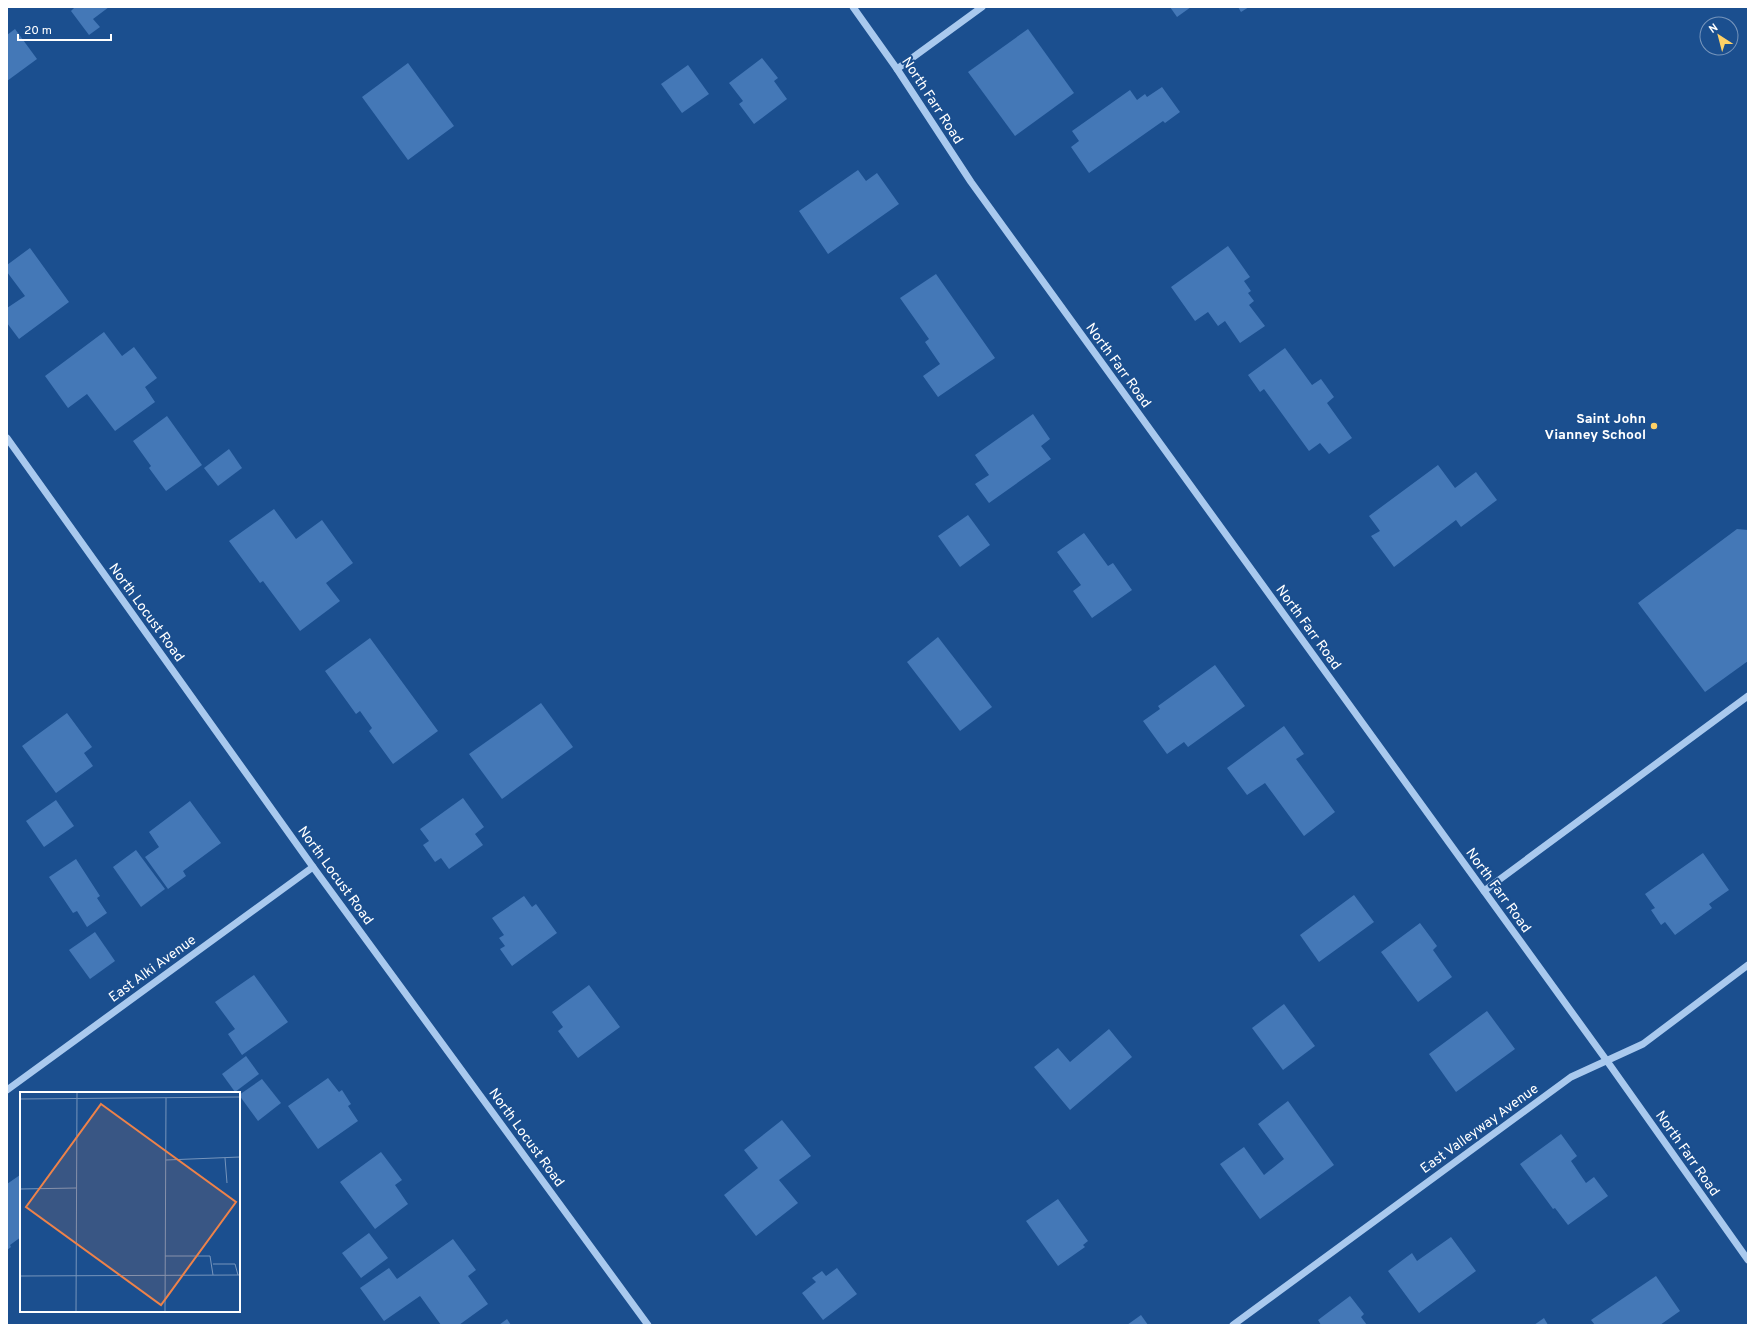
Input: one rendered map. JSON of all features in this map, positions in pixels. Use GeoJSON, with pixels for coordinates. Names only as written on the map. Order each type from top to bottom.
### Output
{"type":"FeatureCollection","features":[{"type":"Feature","properties":{"kind":"street","name":"North Farr Road"},"geometry":{"type":"LineString","coordinates":[[852,7],[897,69],[971,182],[1607,1061],[1748,1260]]}},
{"type":"Feature","properties":{"kind":"street"},"geometry":{"type":"LineString","coordinates":[[897,69],[982,7]]}},
{"type":"Feature","properties":{"kind":"street","name":"North Locust Road"},"geometry":{"type":"LineString","coordinates":[[7,438],[313,867],[648,1325]]}},
{"type":"Feature","properties":{"kind":"street"},"geometry":{"type":"LineString","coordinates":[[1484,891],[1748,696]]}},
{"type":"Feature","properties":{"kind":"street","name":"East Alki Avenue"},"geometry":{"type":"LineString","coordinates":[[7,1090],[313,867]]}},
{"type":"Feature","properties":{"kind":"street","name":"East Valleyway Avenue"},"geometry":{"type":"LineString","coordinates":[[1233,1325],[1571,1077],[1643,1044],[1748,965]]}},
{"type":"Feature","properties":{"kind":"building"},"geometry":{"type":"Polygon","coordinates":[[[75,7],[109,7],[93,19],[100,27],[89,35],[71,11],[75,7]]]}},
{"type":"Feature","properties":{"kind":"building"},"geometry":{"type":"Polygon","coordinates":[[[1170,7],[1191,7],[1177,17],[1170,7]]]}},
{"type":"Feature","properties":{"kind":"building"},"geometry":{"type":"Polygon","coordinates":[[[1238,7],[1249,7],[1241,12],[1238,7]]]}},
{"type":"Feature","properties":{"kind":"building"},"geometry":{"type":"Polygon","coordinates":[[[15,29],[37,59],[7,81],[7,35],[15,29]]]}},
{"type":"Feature","properties":{"kind":"building"},"geometry":{"type":"Polygon","coordinates":[[[1028,29],[1074,93],[1015,136],[968,72],[1028,29]]]}},
{"type":"Feature","properties":{"kind":"building"},"geometry":{"type":"Polygon","coordinates":[[[762,58],[778,78],[774,81],[787,99],[754,124],[739,104],[743,101],[729,83],[762,58]]]}},
{"type":"Feature","properties":{"kind":"building"},"geometry":{"type":"Polygon","coordinates":[[[408,63],[454,126],[408,160],[362,97],[408,63]]]}},
{"type":"Feature","properties":{"kind":"building"},"geometry":{"type":"Polygon","coordinates":[[[688,65],[709,94],[682,113],[661,84],[688,65]]]}},
{"type":"Feature","properties":{"kind":"building"},"geometry":{"type":"Polygon","coordinates":[[[1162,87],[1180,112],[1165,123],[1163,121],[1089,173],[1071,147],[1079,141],[1072,131],[1130,90],[1137,100],[1145,94],[1147,97],[1162,87]]]}},
{"type":"Feature","properties":{"kind":"building"},"geometry":{"type":"Polygon","coordinates":[[[858,170],[866,181],[877,173],[899,204],[828,254],[799,211],[858,170]]]}},
{"type":"Feature","properties":{"kind":"building"},"geometry":{"type":"Polygon","coordinates":[[[1228,246],[1250,277],[1244,281],[1251,291],[1248,293],[1254,301],[1249,305],[1265,326],[1240,343],[1225,321],[1218,326],[1208,312],[1195,321],[1171,287],[1228,246]]]}},
{"type":"Feature","properties":{"kind":"building"},"geometry":{"type":"Polygon","coordinates":[[[30,248],[69,302],[19,339],[7,323],[7,308],[25,296],[7,272],[7,265],[30,248]]]}},
{"type":"Feature","properties":{"kind":"building"},"geometry":{"type":"Polygon","coordinates":[[[936,274],[995,358],[938,397],[923,376],[940,364],[925,342],[929,339],[900,298],[936,274]]]}},
{"type":"Feature","properties":{"kind":"building"},"geometry":{"type":"Polygon","coordinates":[[[104,332],[122,356],[134,347],[157,378],[145,387],[155,402],[115,431],[87,394],[68,408],[45,376],[104,332]]]}},
{"type":"Feature","properties":{"kind":"building"},"geometry":{"type":"Polygon","coordinates":[[[1285,348],[1312,385],[1321,379],[1334,397],[1327,403],[1352,438],[1329,454],[1320,443],[1309,451],[1264,389],[1260,392],[1248,375],[1285,348]]]}},
{"type":"Feature","properties":{"kind":"building"},"geometry":{"type":"Polygon","coordinates":[[[1033,414],[1050,439],[1041,446],[1051,459],[989,503],[975,484],[989,475],[975,455],[1033,414]]]}},
{"type":"Feature","properties":{"kind":"building"},"geometry":{"type":"Polygon","coordinates":[[[167,416],[202,465],[166,491],[149,468],[151,466],[133,441],[167,416]]]}},
{"type":"Feature","properties":{"kind":"building"},"geometry":{"type":"Polygon","coordinates":[[[229,449],[242,468],[218,486],[204,468],[229,449]]]}},
{"type":"Feature","properties":{"kind":"building"},"geometry":{"type":"Polygon","coordinates":[[[1438,465],[1455,488],[1476,472],[1497,500],[1461,527],[1456,520],[1394,567],[1371,536],[1380,531],[1369,516],[1438,465]]]}},
{"type":"Feature","properties":{"kind":"building"},"geometry":{"type":"Polygon","coordinates":[[[274,509],[296,539],[322,520],[353,563],[326,583],[340,601],[300,631],[263,581],[260,583],[229,541],[274,509]]]}},
{"type":"Feature","properties":{"kind":"building"},"geometry":{"type":"Polygon","coordinates":[[[968,515],[990,545],[960,567],[938,536],[968,515]]]}},
{"type":"Feature","properties":{"kind":"building"},"geometry":{"type":"Polygon","coordinates":[[[1737,529],[1748,530],[1748,661],[1705,692],[1638,603],[1737,529]]]}},
{"type":"Feature","properties":{"kind":"building"},"geometry":{"type":"Polygon","coordinates":[[[1084,533],[1108,566],[1113,563],[1132,590],[1092,618],[1073,591],[1081,585],[1057,552],[1084,533]]]}},
{"type":"Feature","properties":{"kind":"building"},"geometry":{"type":"Polygon","coordinates":[[[938,637],[992,707],[960,731],[907,662],[938,637]]]}},
{"type":"Feature","properties":{"kind":"building"},"geometry":{"type":"Polygon","coordinates":[[[370,638],[438,731],[393,764],[369,731],[372,728],[360,711],[356,714],[325,671],[370,638]]]}},
{"type":"Feature","properties":{"kind":"building"},"geometry":{"type":"Polygon","coordinates":[[[1215,665],[1245,706],[1188,747],[1184,742],[1167,754],[1143,721],[1160,709],[1158,706],[1215,665]]]}},
{"type":"Feature","properties":{"kind":"building"},"geometry":{"type":"Polygon","coordinates":[[[541,703],[573,747],[502,799],[469,754],[541,703]]]}},
{"type":"Feature","properties":{"kind":"building"},"geometry":{"type":"Polygon","coordinates":[[[67,713],[92,747],[84,753],[93,766],[56,793],[22,746],[67,713]]]}},
{"type":"Feature","properties":{"kind":"building"},"geometry":{"type":"Polygon","coordinates":[[[1284,726],[1304,754],[1296,759],[1335,812],[1304,836],[1265,783],[1247,795],[1227,768],[1284,726]]]}},
{"type":"Feature","properties":{"kind":"building"},"geometry":{"type":"Polygon","coordinates":[[[463,798],[484,827],[475,834],[483,845],[449,869],[441,858],[435,862],[423,845],[429,841],[420,829],[463,798]]]}},
{"type":"Feature","properties":{"kind":"building"},"geometry":{"type":"Polygon","coordinates":[[[56,800],[74,826],[44,847],[26,821],[56,800]]]}},
{"type":"Feature","properties":{"kind":"building"},"geometry":{"type":"Polygon","coordinates":[[[190,801],[221,843],[183,871],[186,876],[168,889],[145,857],[159,847],[149,832],[190,801]]]}},
{"type":"Feature","properties":{"kind":"building"},"geometry":{"type":"Polygon","coordinates":[[[136,850],[165,889],[141,907],[113,867],[136,850]]]}},
{"type":"Feature","properties":{"kind":"building"},"geometry":{"type":"Polygon","coordinates":[[[1703,853],[1729,890],[1709,904],[1712,908],[1675,935],[1665,922],[1661,925],[1651,910],[1655,908],[1645,894],[1703,853]]]}},
{"type":"Feature","properties":{"kind":"building"},"geometry":{"type":"Polygon","coordinates":[[[76,859],[100,896],[97,898],[107,913],[87,927],[77,911],[73,913],[49,877],[76,859]]]}},
{"type":"Feature","properties":{"kind":"building"},"geometry":{"type":"Polygon","coordinates":[[[1354,895],[1374,922],[1319,962],[1300,935],[1354,895]]]}},
{"type":"Feature","properties":{"kind":"building"},"geometry":{"type":"Polygon","coordinates":[[[524,896],[532,907],[536,904],[557,933],[512,966],[500,949],[505,946],[499,938],[504,935],[492,918],[524,896]]]}},
{"type":"Feature","properties":{"kind":"building"},"geometry":{"type":"Polygon","coordinates":[[[1420,923],[1437,946],[1433,950],[1452,977],[1418,1002],[1381,952],[1420,923]]]}},
{"type":"Feature","properties":{"kind":"building"},"geometry":{"type":"Polygon","coordinates":[[[95,932],[115,961],[90,979],[69,950],[95,932]]]}},
{"type":"Feature","properties":{"kind":"building"},"geometry":{"type":"Polygon","coordinates":[[[254,975],[288,1022],[242,1055],[228,1034],[235,1029],[215,1002],[254,975]]]}},
{"type":"Feature","properties":{"kind":"building"},"geometry":{"type":"Polygon","coordinates":[[[589,985],[620,1027],[578,1058],[558,1031],[563,1027],[552,1012],[589,985]]]}},
{"type":"Feature","properties":{"kind":"building"},"geometry":{"type":"Polygon","coordinates":[[[1284,1004],[1315,1046],[1283,1070],[1252,1028],[1284,1004]]]}},
{"type":"Feature","properties":{"kind":"building"},"geometry":{"type":"Polygon","coordinates":[[[1487,1011],[1515,1049],[1456,1092],[1429,1054],[1487,1011]]]}},
{"type":"Feature","properties":{"kind":"building"},"geometry":{"type":"Polygon","coordinates":[[[1109,1029],[1132,1057],[1070,1110],[1034,1067],[1058,1048],[1070,1062],[1109,1029]]]}},
{"type":"Feature","properties":{"kind":"building"},"geometry":{"type":"Polygon","coordinates":[[[246,1056],[259,1074],[235,1092],[222,1074],[246,1056]]]}},
{"type":"Feature","properties":{"kind":"building"},"geometry":{"type":"Polygon","coordinates":[[[328,1078],[339,1092],[342,1090],[351,1104],[348,1106],[358,1121],[318,1149],[288,1106],[328,1078]]]}},
{"type":"Feature","properties":{"kind":"building"},"geometry":{"type":"Polygon","coordinates":[[[262,1079],[281,1103],[258,1121],[240,1094],[262,1079]]]}},
{"type":"Feature","properties":{"kind":"building"},"geometry":{"type":"Polygon","coordinates":[[[1288,1101],[1334,1165],[1260,1219],[1220,1164],[1244,1147],[1264,1175],[1284,1159],[1258,1124],[1288,1101]]]}},
{"type":"Feature","properties":{"kind":"building"},"geometry":{"type":"Polygon","coordinates":[[[782,1120],[811,1156],[779,1180],[798,1203],[756,1236],[724,1195],[758,1168],[744,1150],[782,1120]]]}},
{"type":"Feature","properties":{"kind":"building"},"geometry":{"type":"Polygon","coordinates":[[[1561,1134],[1577,1156],[1571,1161],[1586,1183],[1594,1177],[1608,1196],[1568,1225],[1555,1208],[1553,1209],[1520,1164],[1561,1134]]]}},
{"type":"Feature","properties":{"kind":"building"},"geometry":{"type":"Polygon","coordinates":[[[381,1152],[402,1180],[395,1185],[408,1204],[375,1229],[340,1182],[381,1152]]]}},
{"type":"Feature","properties":{"kind":"building"},"geometry":{"type":"Polygon","coordinates":[[[20,1175],[20,1238],[10,1245],[11,1247],[7,1250],[7,1184],[20,1175]]]}},
{"type":"Feature","properties":{"kind":"building"},"geometry":{"type":"Polygon","coordinates":[[[1058,1199],[1088,1241],[1083,1245],[1085,1247],[1058,1266],[1026,1221],[1058,1199]]]}},
{"type":"Feature","properties":{"kind":"building"},"geometry":{"type":"Polygon","coordinates":[[[369,1233],[388,1258],[361,1278],[342,1253],[369,1233]]]}},
{"type":"Feature","properties":{"kind":"building"},"geometry":{"type":"Polygon","coordinates":[[[1451,1237],[1476,1271],[1419,1313],[1388,1271],[1412,1253],[1417,1261],[1451,1237]]]}},
{"type":"Feature","properties":{"kind":"building"},"geometry":{"type":"Polygon","coordinates":[[[453,1239],[476,1270],[468,1276],[488,1304],[459,1325],[441,1325],[420,1296],[384,1321],[360,1288],[389,1268],[397,1279],[453,1239]]]}},
{"type":"Feature","properties":{"kind":"building"},"geometry":{"type":"Polygon","coordinates":[[[837,1268],[857,1294],[823,1320],[802,1293],[816,1282],[812,1278],[822,1271],[826,1276],[837,1268]]]}},
{"type":"Feature","properties":{"kind":"building"},"geometry":{"type":"Polygon","coordinates":[[[1656,1276],[1680,1311],[1660,1325],[1595,1325],[1591,1320],[1656,1276]]]}},
{"type":"Feature","properties":{"kind":"building"},"geometry":{"type":"Polygon","coordinates":[[[1350,1296],[1364,1314],[1361,1317],[1367,1325],[1321,1325],[1318,1320],[1350,1296]]]}},
{"type":"Feature","properties":{"kind":"building"},"geometry":{"type":"Polygon","coordinates":[[[1141,1315],[1148,1325],[1127,1325],[1141,1315]]]}},
{"type":"Feature","properties":{"kind":"building"},"geometry":{"type":"Polygon","coordinates":[[[1544,1318],[1548,1325],[1534,1325],[1544,1318]]]}},
{"type":"Feature","properties":{"kind":"building"},"geometry":{"type":"Polygon","coordinates":[[[507,1319],[511,1325],[499,1325],[507,1319]]]}},
{"type":"Feature","properties":{"kind":"place","name":"Saint John Vianney School"},"geometry":{"type":"Point","coordinates":[1654,426]}}]}
